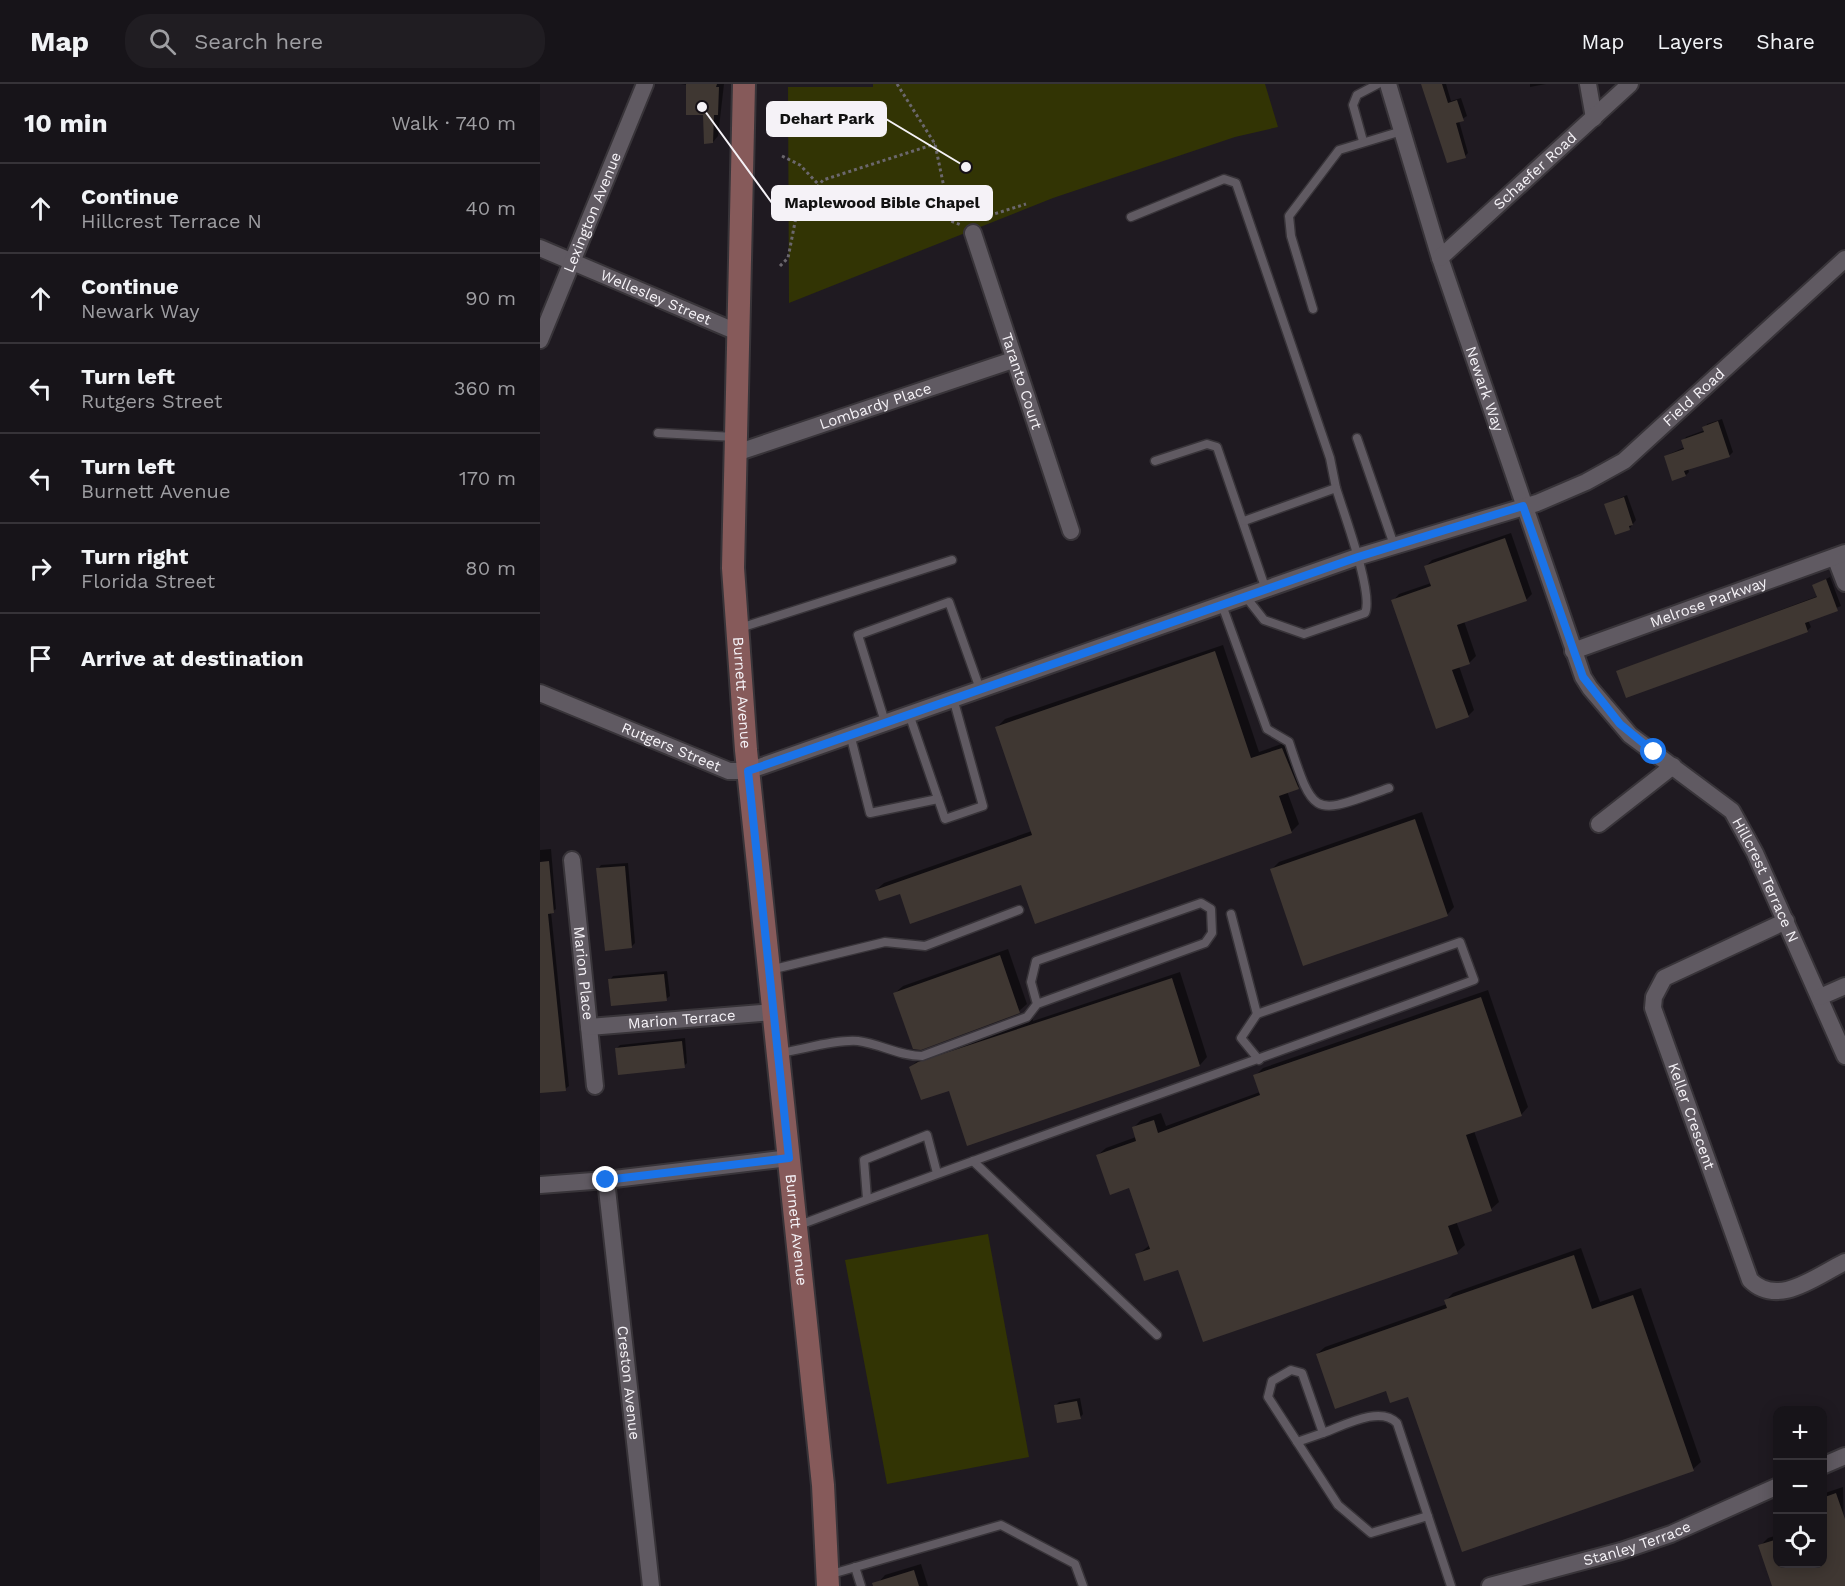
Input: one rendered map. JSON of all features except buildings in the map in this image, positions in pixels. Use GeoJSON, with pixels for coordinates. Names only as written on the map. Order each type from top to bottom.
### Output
{"type":"FeatureCollection","features":[{"type":"Feature","properties":{"kind":"street","name":"Lexington Avenue"},"geometry":{"type":"LineString","coordinates":[[540,340],[645,84]]}},
{"type":"Feature","properties":{"kind":"street","name":"Burnett Avenue"},"geometry":{"type":"LineString","coordinates":[[744,84],[733,568],[736,629],[748,771],[823,1485],[827,1583]]}},
{"type":"Feature","properties":{"kind":"street","name":"Newark Way"},"geometry":{"type":"LineString","coordinates":[[1388,84],[1440,258],[1573,651],[1590,688]]}},
{"type":"Feature","properties":{"kind":"street"},"geometry":{"type":"LineString","coordinates":[[1588,84],[1594,118]]}},
{"type":"Feature","properties":{"kind":"street","name":"Schaefer Road"},"geometry":{"type":"LineString","coordinates":[[1440,258],[1630,84]]}},
{"type":"Feature","properties":{"kind":"street","name":"Taranto Court"},"geometry":{"type":"LineString","coordinates":[[973,233],[1071,531]]}},
{"type":"Feature","properties":{"kind":"street","name":"Wellesley Street"},"geometry":{"type":"LineString","coordinates":[[540,248],[738,332]]}},
{"type":"Feature","properties":{"kind":"street","name":"Field Road"},"geometry":{"type":"LineString","coordinates":[[1523,506],[1586,482],[1624,461],[1845,259]]}},
{"type":"Feature","properties":{"kind":"street","name":"Lombardy Place"},"geometry":{"type":"LineString","coordinates":[[736,445],[1014,360]]}},
{"type":"Feature","properties":{"kind":"street","name":"Rutgers Street"},"geometry":{"type":"LineString","coordinates":[[540,693],[729,771],[748,771],[1358,557],[1523,506]]}},
{"type":"Feature","properties":{"kind":"street"},"geometry":{"type":"LineString","coordinates":[[1840,555],[1845,583]]}},
{"type":"Feature","properties":{"kind":"street","name":"Melrose Parkway"},"geometry":{"type":"LineString","coordinates":[[1573,651],[1840,555]]}},
{"type":"Feature","properties":{"kind":"street","name":"Hillcrest Terrace N"},"geometry":{"type":"LineString","coordinates":[[1590,688],[1630,735],[1732,811],[1755,853],[1845,1056]]}},
{"type":"Feature","properties":{"kind":"street"},"geometry":{"type":"LineString","coordinates":[[1599,824],[1673,766]]}},
{"type":"Feature","properties":{"kind":"street","name":"Marion Place"},"geometry":{"type":"LineString","coordinates":[[572,860],[595,1086]]}},
{"type":"Feature","properties":{"kind":"street","name":"Keller Crescent"},"geometry":{"type":"LineString","coordinates":[[1786,921],[1664,978],[1654,997],[1653,1008],[1750,1280],[1766,1292],[1779,1293],[1845,1262]]}},
{"type":"Feature","properties":{"kind":"street"},"geometry":{"type":"LineString","coordinates":[[1820,997],[1845,986]]}},
{"type":"Feature","properties":{"kind":"street","name":"Marion Terrace"},"geometry":{"type":"LineString","coordinates":[[589,1027],[774,1012]]}},
{"type":"Feature","properties":{"kind":"street"},"geometry":{"type":"LineString","coordinates":[[540,1185],[606,1180],[789,1158]]}},
{"type":"Feature","properties":{"kind":"street","name":"Creston Avenue"},"geometry":{"type":"LineString","coordinates":[[606,1180],[651,1586]]}},
{"type":"Feature","properties":{"kind":"street"},"geometry":{"type":"LineString","coordinates":[[1827,1464],[1845,1456]]}},
{"type":"Feature","properties":{"kind":"street","name":"Stanley Terrace"},"geometry":{"type":"LineString","coordinates":[[1490,1586],[1651,1541],[1773,1488]]}},
{"type":"Feature","properties":{"kind":"lane"},"geometry":{"type":"LineString","coordinates":[[1363,141],[1353,105],[1357,95],[1378,84]]}},
{"type":"Feature","properties":{"kind":"lane"},"geometry":{"type":"LineString","coordinates":[[1313,309],[1291,236],[1289,216],[1333,155],[1349,145],[1402,130]]}},
{"type":"Feature","properties":{"kind":"lane"},"geometry":{"type":"LineString","coordinates":[[1131,217],[1224,179],[1236,183],[1330,458],[1336,488],[1358,557],[1368,605],[1365,613],[1304,634],[1264,620],[1246,597]]}},
{"type":"Feature","properties":{"kind":"lane"},"geometry":{"type":"LineString","coordinates":[[658,433],[736,445]]}},
{"type":"Feature","properties":{"kind":"lane"},"geometry":{"type":"LineString","coordinates":[[1357,438],[1394,545]]}},
{"type":"Feature","properties":{"kind":"lane"},"geometry":{"type":"LineString","coordinates":[[1155,461],[1207,444],[1217,447],[1266,590]]}},
{"type":"Feature","properties":{"kind":"lane"},"geometry":{"type":"LineString","coordinates":[[1244,521],[1336,488]]}},
{"type":"Feature","properties":{"kind":"lane"},"geometry":{"type":"LineString","coordinates":[[736,629],[951,560]]}},
{"type":"Feature","properties":{"kind":"lane"},"geometry":{"type":"LineString","coordinates":[[885,722],[858,635],[949,602],[980,689]]}},
{"type":"Feature","properties":{"kind":"lane"},"geometry":{"type":"LineString","coordinates":[[1222,605],[1267,729],[1289,742],[1306,792],[1317,804],[1333,807],[1389,788]]}},
{"type":"Feature","properties":{"kind":"lane"},"geometry":{"type":"LineString","coordinates":[[909,714],[945,819],[983,806],[953,698]]}},
{"type":"Feature","properties":{"kind":"lane"},"geometry":{"type":"LineString","coordinates":[[850,734],[870,813],[938,799]]}},
{"type":"Feature","properties":{"kind":"lane"},"geometry":{"type":"LineString","coordinates":[[778,1054],[855,1041],[882,1045],[904,1056],[922,1056],[1027,1017],[1037,1004],[1204,943],[1212,933],[1211,909],[1201,903],[1036,962],[1031,982],[1037,1004]]}},
{"type":"Feature","properties":{"kind":"lane"},"geometry":{"type":"LineString","coordinates":[[770,970],[814,962],[885,942],[925,946],[1019,910]]}},
{"type":"Feature","properties":{"kind":"lane"},"geometry":{"type":"LineString","coordinates":[[1231,914],[1257,1014]]}},
{"type":"Feature","properties":{"kind":"lane"},"geometry":{"type":"LineString","coordinates":[[797,1226],[936,1173],[1258,1060],[1474,980],[1460,942],[1257,1014],[1240,1038],[1258,1060]]}},
{"type":"Feature","properties":{"kind":"lane"},"geometry":{"type":"LineString","coordinates":[[867,1199],[864,1160],[927,1135],[936,1173]]}},
{"type":"Feature","properties":{"kind":"lane"},"geometry":{"type":"LineString","coordinates":[[973,1161],[1157,1335]]}},
{"type":"Feature","properties":{"kind":"lane"},"geometry":{"type":"LineString","coordinates":[[1323,1433],[1302,1373],[1298,1370],[1291,1370],[1272,1381],[1268,1397],[1338,1506],[1371,1533],[1428,1516]]}},
{"type":"Feature","properties":{"kind":"lane"},"geometry":{"type":"LineString","coordinates":[[1297,1442],[1379,1414],[1391,1416],[1397,1423],[1451,1586]]}},
{"type":"Feature","properties":{"kind":"lane"},"geometry":{"type":"LineString","coordinates":[[827,1583],[855,1567],[1001,1525],[1075,1564],[1083,1586]]}},
{"type":"Feature","properties":{"kind":"lane"},"geometry":{"type":"LineString","coordinates":[[855,1567],[861,1586]]}},
{"type":"Feature","properties":{"kind":"path"},"geometry":{"type":"LineString","coordinates":[[897,84],[934,144],[951,220],[959,225],[1026,204]]}},
{"type":"Feature","properties":{"kind":"path"},"geometry":{"type":"LineString","coordinates":[[780,266],[788,258],[797,212],[823,180],[934,144]]}},
{"type":"Feature","properties":{"kind":"path"},"geometry":{"type":"LineString","coordinates":[[782,156],[800,165],[819,185]]}},
{"type":"Feature","properties":{"kind":"path"},"geometry":{"type":"LineString","coordinates":[[781,210],[796,222]]}},
{"type":"Feature","properties":{"kind":"shaded area"},"geometry":{"type":"Polygon","coordinates":[[[873,84],[1265,84],[1278,127],[1235,137],[1053,198],[789,303],[788,87],[873,87],[873,84]]]}},
{"type":"Feature","properties":{"kind":"shaded area"},"geometry":{"type":"Polygon","coordinates":[[[988,1234],[1029,1457],[887,1484],[845,1260],[988,1234]]]}},
{"type":"Feature","properties":{"kind":"place","name":"Maplewood Bible Chapel"},"geometry":{"type":"Point","coordinates":[702,107]}},
{"type":"Feature","properties":{"kind":"place","name":"Dehart Park"},"geometry":{"type":"Point","coordinates":[966,167]}},
{"type":"Feature","properties":{"kind":"route"},"geometry":{"type":"LineString","coordinates":[[606,1180],[789,1158],[748,771],[1358,557],[1523,506],[1583,677],[1630,735],[1654,752]]}}]}
